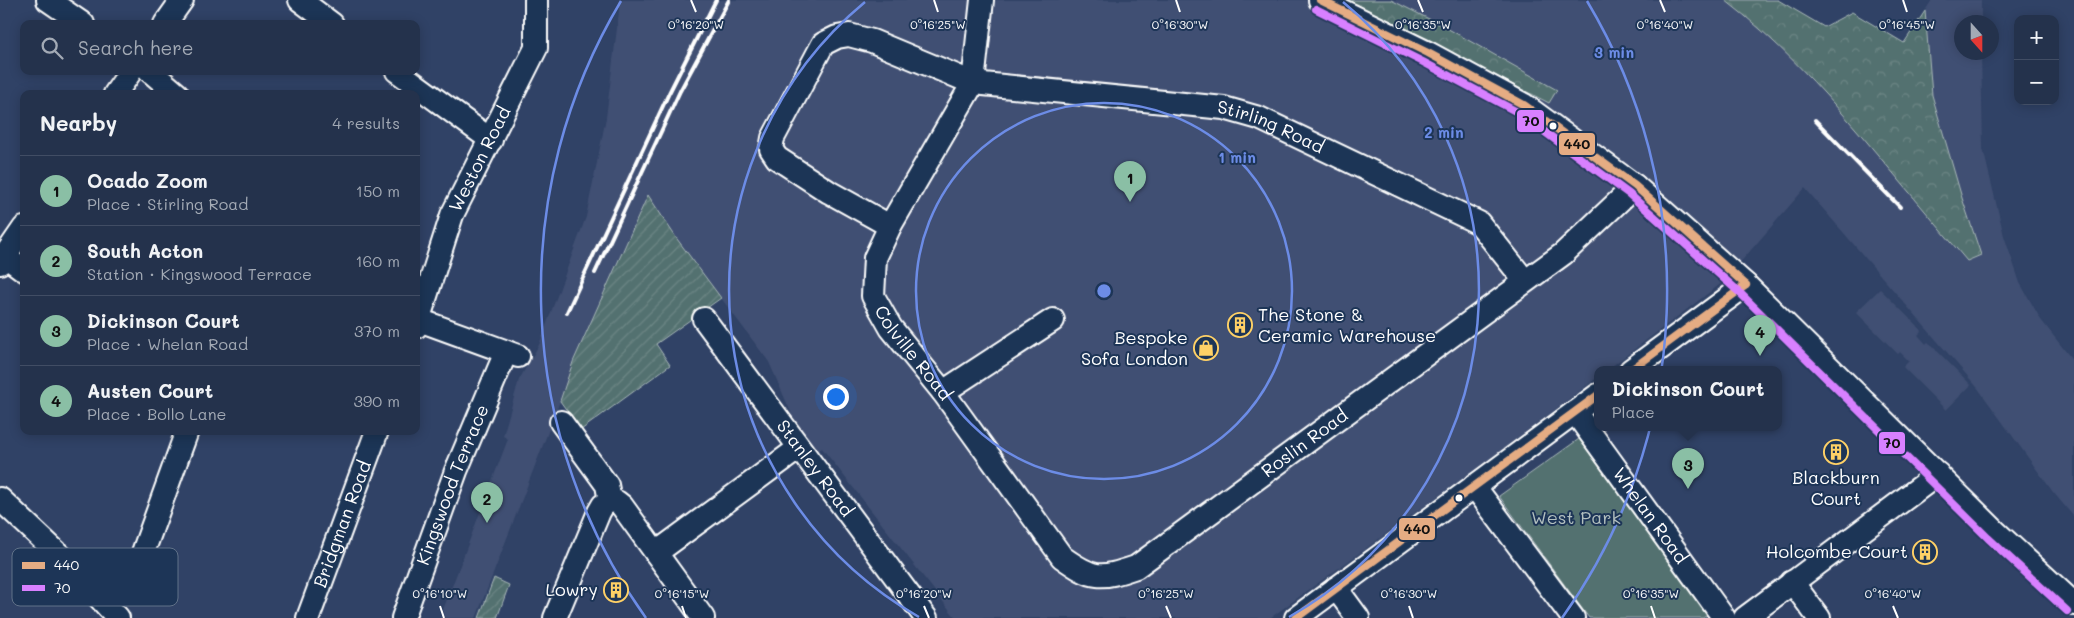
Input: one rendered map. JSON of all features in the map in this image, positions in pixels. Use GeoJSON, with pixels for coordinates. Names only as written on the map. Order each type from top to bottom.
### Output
{"type":"FeatureCollection","features":[{"type":"Feature","properties":{"kind":"street"},"geometry":{"type":"LineString","coordinates":[[48,0],[77,20]]}},
{"type":"Feature","properties":{"kind":"street"},"geometry":{"type":"LineString","coordinates":[[168,20],[182,0]]}},
{"type":"Feature","properties":{"kind":"street"},"geometry":{"type":"LineString","coordinates":[[300,0],[327,20]]}},
{"type":"Feature","properties":{"kind":"street","name":"Weston Road"},"geometry":{"type":"LineString","coordinates":[[420,308],[452,215],[536,48],[536,0]]}},
{"type":"Feature","properties":{"kind":"street","name":"Colville Road"},"geometry":{"type":"LineString","coordinates":[[982,0],[973,83],[890,226],[875,258],[873,296],[891,328],[943,392],[1062,557],[1079,570],[1098,576],[1107,576]]}},
{"type":"Feature","properties":{"kind":"street"},"geometry":{"type":"LineString","coordinates":[[1320,0],[1428,53],[1524,105],[1635,186],[1746,285],[1995,531],[2074,604]]}},
{"type":"Feature","properties":{"kind":"street","name":"Stirling Road"},"geometry":{"type":"LineString","coordinates":[[890,226],[829,192],[777,158],[770,149],[773,138],[823,44],[837,37],[849,35],[872,41],[973,83],[1224,108],[1259,118],[1478,223],[1525,280]]}},
{"type":"Feature","properties":{"kind":"street"},"geometry":{"type":"LineString","coordinates":[[119,90],[128,75]]}},
{"type":"Feature","properties":{"kind":"street"},"geometry":{"type":"LineString","coordinates":[[155,75],[171,90]]}},
{"type":"Feature","properties":{"kind":"street"},"geometry":{"type":"LineString","coordinates":[[402,75],[491,140]]}},
{"type":"Feature","properties":{"kind":"street","name":"Roslin Road"},"geometry":{"type":"LineString","coordinates":[[1107,576],[1136,567],[1563,254],[1635,186]]}},
{"type":"Feature","properties":{"kind":"street"},"geometry":{"type":"LineString","coordinates":[[20,234],[2,259],[20,268]]}},
{"type":"Feature","properties":{"kind":"street"},"geometry":{"type":"LineString","coordinates":[[1636,366],[1746,285]]}},
{"type":"Feature","properties":{"kind":"street","name":"Kingswood Terrace"},"geometry":{"type":"LineString","coordinates":[[403,618],[456,471],[512,354],[420,311]]}},
{"type":"Feature","properties":{"kind":"street","name":"Stanley Road"},"geometry":{"type":"LineString","coordinates":[[704,319],[926,618]]}},
{"type":"Feature","properties":{"kind":"street"},"geometry":{"type":"LineString","coordinates":[[943,392],[1053,320]]}},
{"type":"Feature","properties":{"kind":"street"},"geometry":{"type":"LineString","coordinates":[[1296,618],[1594,398]]}},
{"type":"Feature","properties":{"kind":"street","name":"Whelan Road"},"geometry":{"type":"LineString","coordinates":[[1575,412],[1724,618]]}},
{"type":"Feature","properties":{"kind":"street"},"geometry":{"type":"LineString","coordinates":[[561,422],[607,484],[610,501]]}},
{"type":"Feature","properties":{"kind":"street"},"geometry":{"type":"LineString","coordinates":[[145,548],[186,435]]}},
{"type":"Feature","properties":{"kind":"street","name":"Bridgman Road"},"geometry":{"type":"LineString","coordinates":[[308,618],[377,435]]}},
{"type":"Feature","properties":{"kind":"street"},"geometry":{"type":"LineString","coordinates":[[656,553],[799,448]]}},
{"type":"Feature","properties":{"kind":"street"},"geometry":{"type":"LineString","coordinates":[[1745,618],[1938,474]]}},
{"type":"Feature","properties":{"kind":"street"},"geometry":{"type":"LineString","coordinates":[[1474,486],[1573,618]]}},
{"type":"Feature","properties":{"kind":"street"},"geometry":{"type":"LineString","coordinates":[[0,499],[52,548]]}},
{"type":"Feature","properties":{"kind":"street"},"geometry":{"type":"LineString","coordinates":[[555,618],[599,512],[603,505],[610,501],[617,502],[622,506],[704,618]]}},
{"type":"Feature","properties":{"kind":"street"},"geometry":{"type":"LineString","coordinates":[[1792,582],[1819,618]]}},
{"type":"Feature","properties":{"kind":"street"},"geometry":{"type":"LineString","coordinates":[[1336,588],[1358,618]]}},
{"type":"Feature","properties":{"kind":"street"},"geometry":{"type":"LineString","coordinates":[[108,606],[118,618]]}},
{"type":"Feature","properties":{"kind":"street"},"geometry":{"type":"LineString","coordinates":[[2069,618],[2074,614]]}},
{"type":"Feature","properties":{"kind":"shaded area"},"geometry":{"type":"Polygon","coordinates":[[[619,0],[1778,0],[1824,27],[1852,12],[1904,43],[1932,0],[1981,0],[1981,15],[1954,15],[1954,60],[1981,60],[1983,149],[2004,236],[2020,283],[2041,320],[2074,362],[2074,517],[2053,492],[1977,387],[1805,188],[1723,282],[1612,366],[1594,366],[1594,380],[1496,454],[1270,618],[956,618],[822,448],[810,456],[769,362],[677,239],[648,196],[573,362],[560,401],[476,618],[440,618],[508,439],[503,436],[519,380],[539,345],[586,217],[606,118],[619,0]]]}},
{"type":"Feature","properties":{"kind":"shaded area"},"geometry":{"type":"Polygon","coordinates":[[[1880,289],[1922,331],[1918,335],[1926,344],[1928,342],[1971,385],[1946,410],[1903,367],[1909,361],[1900,352],[1898,354],[1856,312],[1880,289]]]}},
{"type":"Feature","properties":{"kind":"green space"},"geometry":{"type":"Polygon","coordinates":[[[1346,0],[1391,0],[1443,26],[1557,90],[1549,103],[1346,0]]]}},
{"type":"Feature","properties":{"kind":"green space"},"geometry":{"type":"Polygon","coordinates":[[[1725,0],[1778,0],[1824,27],[1852,12],[1904,43],[1925,11],[1932,95],[1981,255],[1967,261],[1814,82],[1780,47],[1725,0]]]}},
{"type":"Feature","properties":{"kind":"green space"},"geometry":{"type":"Polygon","coordinates":[[[648,195],[677,239],[721,298],[656,344],[670,365],[581,430],[560,401],[573,362],[648,195]]]}},
{"type":"Feature","properties":{"kind":"green space","name":"West Park"},"geometry":{"type":"Polygon","coordinates":[[[1579,439],[1707,615],[1703,618],[1589,618],[1499,496],[1579,439]]]}},
{"type":"Feature","properties":{"kind":"green space"},"geometry":{"type":"Polygon","coordinates":[[[494,578],[509,585],[497,618],[479,618],[494,578]]]}},
{"type":"Feature","properties":{"kind":"railway"},"geometry":{"type":"LineString","coordinates":[[567,312],[669,93],[716,0]]}},
{"type":"Feature","properties":{"kind":"railway"},"geometry":{"type":"LineString","coordinates":[[595,273],[680,91],[729,0]]}},
{"type":"Feature","properties":{"kind":"railway"},"geometry":{"type":"LineString","coordinates":[[1815,120],[1900,207]]}},
{"type":"Feature","properties":{"kind":"transit line","name":"440"},"geometry":{"type":"LineString","coordinates":[[1320,0],[1428,53],[1524,105],[1635,186],[1746,285]]}},
{"type":"Feature","properties":{"kind":"transit line","name":"70"},"geometry":{"type":"LineString","coordinates":[[1316,9],[1423,62],[1519,113],[1629,194],[1739,292],[1988,538],[2067,611]]}},
{"type":"Feature","properties":{"kind":"transit line","name":"440"},"geometry":{"type":"LineString","coordinates":[[1636,366],[1746,285]]}},
{"type":"Feature","properties":{"kind":"transit line","name":"440"},"geometry":{"type":"LineString","coordinates":[[1296,618],[1594,398]]}},
{"type":"Feature","properties":{"kind":"place","name":"Ocado Zoom"},"geometry":{"type":"Point","coordinates":[1130,202]}},
{"type":"Feature","properties":{"kind":"place","name":"The Stone & Ceramic Warehouse"},"geometry":{"type":"Point","coordinates":[1240,325]}},
{"type":"Feature","properties":{"kind":"place","name":"Bespoke Sofa London"},"geometry":{"type":"Point","coordinates":[1206,348]}},
{"type":"Feature","properties":{"kind":"place","name":"Austen Court"},"geometry":{"type":"Point","coordinates":[1760,356]}},
{"type":"Feature","properties":{"kind":"place","name":"Blackburn Court"},"geometry":{"type":"Point","coordinates":[1836,452]}},
{"type":"Feature","properties":{"kind":"place","name":"Dickinson Court"},"geometry":{"type":"Point","coordinates":[1688,489]}},
{"type":"Feature","properties":{"kind":"place","name":"South Acton"},"geometry":{"type":"Point","coordinates":[487,523]}},
{"type":"Feature","properties":{"kind":"place","name":"Holcombe Court"},"geometry":{"type":"Point","coordinates":[1925,552]}},
{"type":"Feature","properties":{"kind":"place","name":"Lowry"},"geometry":{"type":"Point","coordinates":[616,590]}}]}
